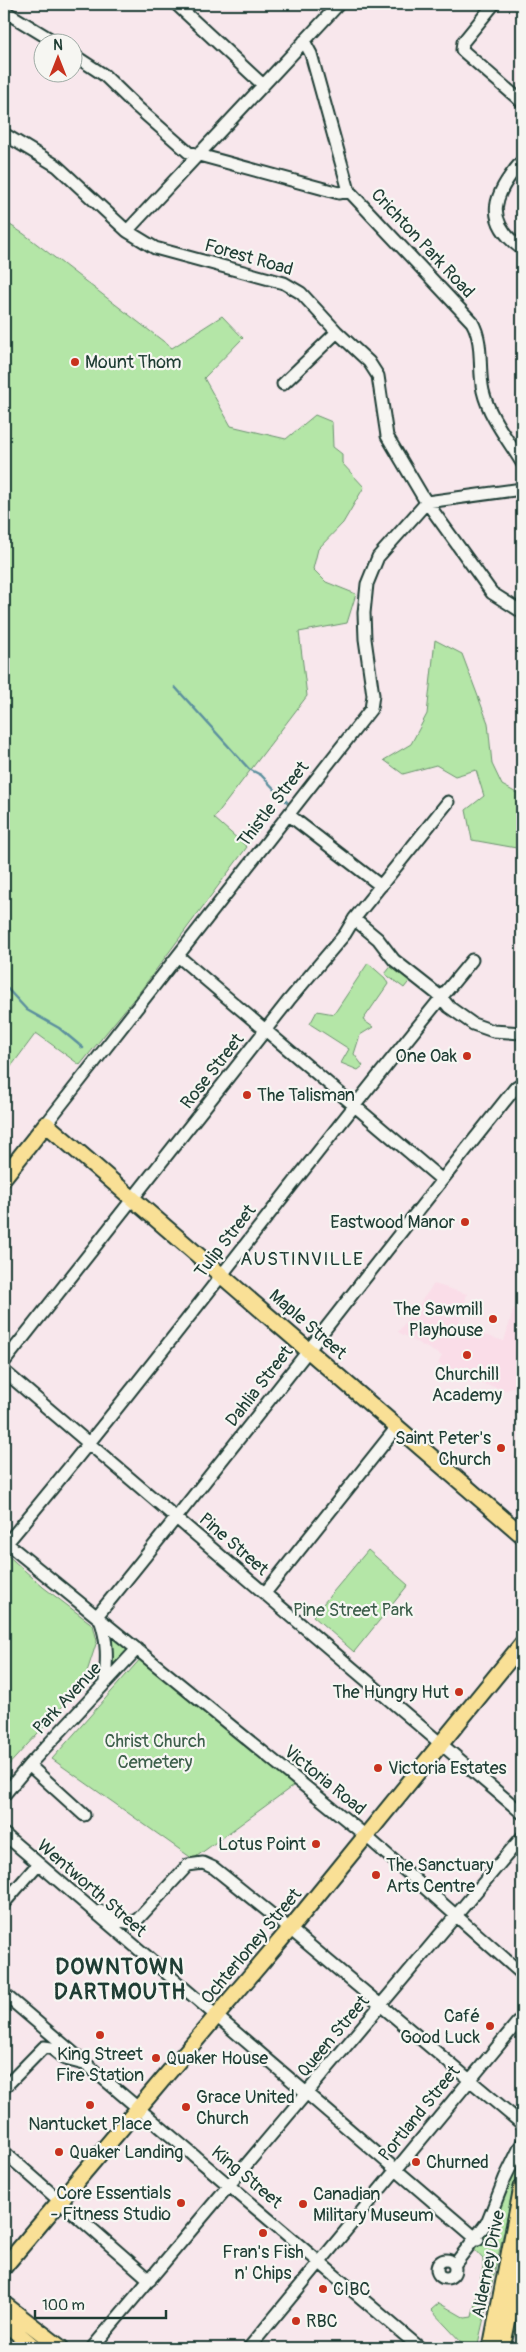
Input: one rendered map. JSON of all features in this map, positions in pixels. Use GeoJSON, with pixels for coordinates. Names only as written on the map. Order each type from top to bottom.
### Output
{"type":"FeatureCollection","features":[{"type":"Feature","properties":{"kind":"main road","name":"Thistle Street"},"geometry":{"type":"LineString","coordinates":[[4,1177],[46,1124]]}},
{"type":"Feature","properties":{"kind":"main road","name":"Maple Street"},"geometry":{"type":"LineString","coordinates":[[46,1124],[522,1535]]}},
{"type":"Feature","properties":{"kind":"main road","name":"Ochterloney Street"},"geometry":{"type":"LineString","coordinates":[[4,2267],[290,1929],[522,1644]]}},
{"type":"Feature","properties":{"kind":"main road","name":"Alderney Drive"},"geometry":{"type":"LineString","coordinates":[[491,2348],[522,2187]]}},
{"type":"Feature","properties":{"kind":"main road","name":"Alderney Drive"},"geometry":{"type":"LineString","coordinates":[[502,2348],[522,2251]]}},
{"type":"Feature","properties":{"kind":"main road"},"geometry":{"type":"LineString","coordinates":[[4,2304],[60,2348]]}},
{"type":"Feature","properties":{"kind":"main road"},"geometry":{"type":"LineString","coordinates":[[4,2322],[35,2348]]}},
{"type":"Feature","properties":{"kind":"street"},"geometry":{"type":"LineString","coordinates":[[176,4],[262,84]]}},
{"type":"Feature","properties":{"kind":"street"},"geometry":{"type":"LineString","coordinates":[[494,4],[463,42],[462,50],[522,102]]}},
{"type":"Feature","properties":{"kind":"street"},"geometry":{"type":"LineString","coordinates":[[127,231],[262,84],[304,42],[335,5]]}},
{"type":"Feature","properties":{"kind":"street"},"geometry":{"type":"LineString","coordinates":[[4,11],[39,32]]}},
{"type":"Feature","properties":{"kind":"street","name":"Crichton Park Road"},"geometry":{"type":"LineString","coordinates":[[304,42],[311,54],[350,191],[472,322],[478,336],[483,393],[491,412],[522,463]]}},
{"type":"Feature","properties":{"kind":"street"},"geometry":{"type":"LineString","coordinates":[[82,61],[104,75],[136,107],[188,152],[339,193],[350,191]]}},
{"type":"Feature","properties":{"kind":"street","name":"Forest Road"},"geometry":{"type":"LineString","coordinates":[[4,134],[57,166],[127,231],[155,248],[291,286],[301,293],[376,371],[387,436],[427,502],[492,593],[522,612]]}},
{"type":"Feature","properties":{"kind":"street"},"geometry":{"type":"LineString","coordinates":[[522,161],[510,175],[500,192],[496,211],[502,230],[522,249]]}},
{"type":"Feature","properties":{"kind":"street"},"geometry":{"type":"LineString","coordinates":[[283,384],[337,332]]}},
{"type":"Feature","properties":{"kind":"street"},"geometry":{"type":"LineString","coordinates":[[427,502],[522,489]]}},
{"type":"Feature","properties":{"kind":"street","name":"Thistle Street"},"geometry":{"type":"LineString","coordinates":[[46,1124],[371,709],[373,695],[365,639],[364,613],[367,584],[376,562],[385,548],[427,502]]}},
{"type":"Feature","properties":{"kind":"street","name":"Rose Street"},"geometry":{"type":"LineString","coordinates":[[4,1362],[289,1000],[345,934],[354,919],[448,802]]}},
{"type":"Feature","properties":{"kind":"street"},"geometry":{"type":"LineString","coordinates":[[289,815],[381,886]]}},
{"type":"Feature","properties":{"kind":"street"},"geometry":{"type":"LineString","coordinates":[[354,919],[378,939],[394,960],[441,997],[449,1007],[473,1024],[493,1031],[522,1033]]}},
{"type":"Feature","properties":{"kind":"street"},"geometry":{"type":"LineString","coordinates":[[178,956],[442,1180]]}},
{"type":"Feature","properties":{"kind":"street","name":"Tulip Street"},"geometry":{"type":"LineString","coordinates":[[5,1542],[88,1444],[472,960]]}},
{"type":"Feature","properties":{"kind":"street","name":"Dahlia Street"},"geometry":{"type":"LineString","coordinates":[[99,1618],[442,1180],[522,1083]]}},
{"type":"Feature","properties":{"kind":"street","name":"Pine Street"},"geometry":{"type":"LineString","coordinates":[[4,1371],[522,1813]]}},
{"type":"Feature","properties":{"kind":"street"},"geometry":{"type":"LineString","coordinates":[[265,1594],[397,1426]]}},
{"type":"Feature","properties":{"kind":"street","name":"Victoria Road"},"geometry":{"type":"LineString","coordinates":[[5,1542],[366,1836],[522,1974]]}},
{"type":"Feature","properties":{"kind":"street"},"geometry":{"type":"LineString","coordinates":[[99,1618],[105,1633],[107,1654],[105,1682]]}},
{"type":"Feature","properties":{"kind":"street","name":"Park Avenue"},"geometry":{"type":"LineString","coordinates":[[4,1795],[29,1765],[137,1649]]}},
{"type":"Feature","properties":{"kind":"street"},"geometry":{"type":"LineString","coordinates":[[29,1765],[84,1815]]}},
{"type":"Feature","properties":{"kind":"street","name":"Wentworth Street"},"geometry":{"type":"LineString","coordinates":[[4,1834],[476,2238]]}},
{"type":"Feature","properties":{"kind":"street","name":"Queen Street"},"geometry":{"type":"LineString","coordinates":[[92,2348],[457,1917],[522,1837]]}},
{"type":"Feature","properties":{"kind":"street"},"geometry":{"type":"LineString","coordinates":[[86,1905],[117,1920],[131,1923],[138,1919],[179,1872],[188,1865],[203,1863],[214,1868],[290,1929],[522,2124]]}},
{"type":"Feature","properties":{"kind":"street"},"geometry":{"type":"LineString","coordinates":[[4,1903],[38,1864]]}},
{"type":"Feature","properties":{"kind":"street","name":"King Street"},"geometry":{"type":"LineString","coordinates":[[4,1994],[420,2348]]}},
{"type":"Feature","properties":{"kind":"street","name":"Portland Street"},"geometry":{"type":"LineString","coordinates":[[249,2348],[522,2017]]}},
{"type":"Feature","properties":{"kind":"street"},"geometry":{"type":"LineString","coordinates":[[4,2088],[44,2046],[51,2048],[65,2059],[85,2064]]}},
{"type":"Feature","properties":{"kind":"street"},"geometry":{"type":"LineString","coordinates":[[454,2264],[488,2221],[505,2178],[522,2143]]}},
{"type":"Feature","properties":{"kind":"street"},"geometry":{"type":"LineString","coordinates":[[4,2152],[150,2280]]}},
{"type":"Feature","properties":{"kind":"shaded area"},"geometry":{"type":"Polygon","coordinates":[[[434,1284],[467,1294],[458,1327],[504,1341],[514,1308],[522,1310],[522,1390],[511,1387],[507,1390],[465,1380],[438,1364],[442,1356],[398,1332],[434,1284]]]}},
{"type":"Feature","properties":{"kind":"green space"},"geometry":{"type":"Polygon","coordinates":[[[4,221],[24,234],[172,348],[222,316],[243,338],[204,378],[231,426],[286,439],[315,415],[332,422],[333,447],[342,454],[342,463],[364,487],[343,523],[318,549],[313,569],[326,582],[356,594],[347,623],[299,632],[307,696],[214,818],[247,847],[141,990],[80,1065],[36,1033],[4,1076],[4,221]]]}},
{"type":"Feature","properties":{"kind":"green space"},"geometry":{"type":"Polygon","coordinates":[[[435,640],[462,654],[488,723],[492,764],[502,785],[522,796],[522,849],[472,840],[466,810],[484,796],[476,770],[455,776],[436,765],[403,774],[384,760],[411,744],[427,714],[435,640]]]}},
{"type":"Feature","properties":{"kind":"green space"},"geometry":{"type":"Polygon","coordinates":[[[368,963],[385,978],[388,984],[363,1020],[373,1027],[360,1035],[354,1054],[363,1066],[358,1070],[341,1063],[349,1049],[310,1024],[317,1011],[334,1014],[368,963]]]}},
{"type":"Feature","properties":{"kind":"green space"},"geometry":{"type":"Polygon","coordinates":[[[393,964],[411,979],[404,988],[385,974],[393,964]]]}},
{"type":"Feature","properties":{"kind":"green space","name":"Pine Street Park"},"geometry":{"type":"Polygon","coordinates":[[[368,1550],[408,1585],[354,1652],[313,1616],[368,1550]]]}},
{"type":"Feature","properties":{"kind":"green space"},"geometry":{"type":"Polygon","coordinates":[[[4,1552],[43,1587],[93,1625],[97,1641],[83,1684],[4,1770],[4,1552]]]}},
{"type":"Feature","properties":{"kind":"green space"},"geometry":{"type":"Polygon","coordinates":[[[109,1630],[133,1649],[111,1672],[112,1650],[109,1630]]]}},
{"type":"Feature","properties":{"kind":"green space","name":"Christ Church Cemetery"},"geometry":{"type":"Polygon","coordinates":[[[142,1657],[297,1783],[193,1859],[52,1759],[142,1657]]]}},
{"type":"Feature","properties":{"kind":"green space"},"geometry":{"type":"Polygon","coordinates":[[[516,2164],[517,2175],[477,2348],[461,2348],[463,2344],[431,2310],[439,2303],[465,2318],[472,2317],[483,2267],[483,2259],[473,2248],[516,2164]]]}},
{"type":"Feature","properties":{"kind":"green space"},"geometry":{"type":"Polygon","coordinates":[[[522,2272],[522,2326],[516,2330],[511,2348],[505,2348],[522,2272]]]}},
{"type":"Feature","properties":{"kind":"waterway"},"geometry":{"type":"LineString","coordinates":[[175,687],[249,769],[261,775],[287,802]]}},
{"type":"Feature","properties":{"kind":"waterway"},"geometry":{"type":"LineString","coordinates":[[4,985],[27,1010],[59,1028],[83,1048]]}},
{"type":"Feature","properties":{"kind":"place","name":"Mount Thom"},"geometry":{"type":"Point","coordinates":[75,362]}},
{"type":"Feature","properties":{"kind":"place","name":"One Oak"},"geometry":{"type":"Point","coordinates":[467,1056]}},
{"type":"Feature","properties":{"kind":"place","name":"The Talisman"},"geometry":{"type":"Point","coordinates":[247,1095]}},
{"type":"Feature","properties":{"kind":"place","name":"Eastwood Manor"},"geometry":{"type":"Point","coordinates":[465,1222]}},
{"type":"Feature","properties":{"kind":"place","name":"The Sawmill Playhouse"},"geometry":{"type":"Point","coordinates":[493,1319]}},
{"type":"Feature","properties":{"kind":"place","name":"Churchill Academy"},"geometry":{"type":"Point","coordinates":[467,1355]}},
{"type":"Feature","properties":{"kind":"place","name":"Saint Peter's Church"},"geometry":{"type":"Point","coordinates":[501,1448]}},
{"type":"Feature","properties":{"kind":"place","name":"The Hungry Hut"},"geometry":{"type":"Point","coordinates":[459,1692]}},
{"type":"Feature","properties":{"kind":"place","name":"Victoria Estates"},"geometry":{"type":"Point","coordinates":[378,1768]}},
{"type":"Feature","properties":{"kind":"place","name":"Lotus Point"},"geometry":{"type":"Point","coordinates":[316,1844]}},
{"type":"Feature","properties":{"kind":"place","name":"The Sanctuary Arts Centre"},"geometry":{"type":"Point","coordinates":[376,1875]}},
{"type":"Feature","properties":{"kind":"place","name":"Café Good Luck"},"geometry":{"type":"Point","coordinates":[490,2026]}},
{"type":"Feature","properties":{"kind":"place","name":"King Street Fire Station"},"geometry":{"type":"Point","coordinates":[100,2035]}},
{"type":"Feature","properties":{"kind":"place","name":"Quaker House"},"geometry":{"type":"Point","coordinates":[156,2058]}},
{"type":"Feature","properties":{"kind":"place","name":"Nantucket Place"},"geometry":{"type":"Point","coordinates":[90,2105]}},
{"type":"Feature","properties":{"kind":"place","name":"Grace United Church"},"geometry":{"type":"Point","coordinates":[186,2107]}},
{"type":"Feature","properties":{"kind":"place","name":"Quaker Landing"},"geometry":{"type":"Point","coordinates":[59,2152]}},
{"type":"Feature","properties":{"kind":"place","name":"Churned"},"geometry":{"type":"Point","coordinates":[416,2162]}},
{"type":"Feature","properties":{"kind":"place","name":"Core Essentials - Fitness Studio"},"geometry":{"type":"Point","coordinates":[181,2203]}},
{"type":"Feature","properties":{"kind":"place","name":"Canadian Military Museum"},"geometry":{"type":"Point","coordinates":[303,2204]}},
{"type":"Feature","properties":{"kind":"place","name":"Fran's Fish n' Chips"},"geometry":{"type":"Point","coordinates":[263,2233]}},
{"type":"Feature","properties":{"kind":"place","name":"CIBC"},"geometry":{"type":"Point","coordinates":[323,2289]}},
{"type":"Feature","properties":{"kind":"place","name":"RBC"},"geometry":{"type":"Point","coordinates":[296,2321]}},
{"type":"Feature","properties":{"kind":"district","name":"AUSTINVILLE"},"geometry":{"type":"Point","coordinates":[302,1258]}},
{"type":"Feature","properties":{"kind":"district","name":"DOWNTOWN DARTMOUTH"},"geometry":{"type":"Point","coordinates":[120,1978]}}]}
